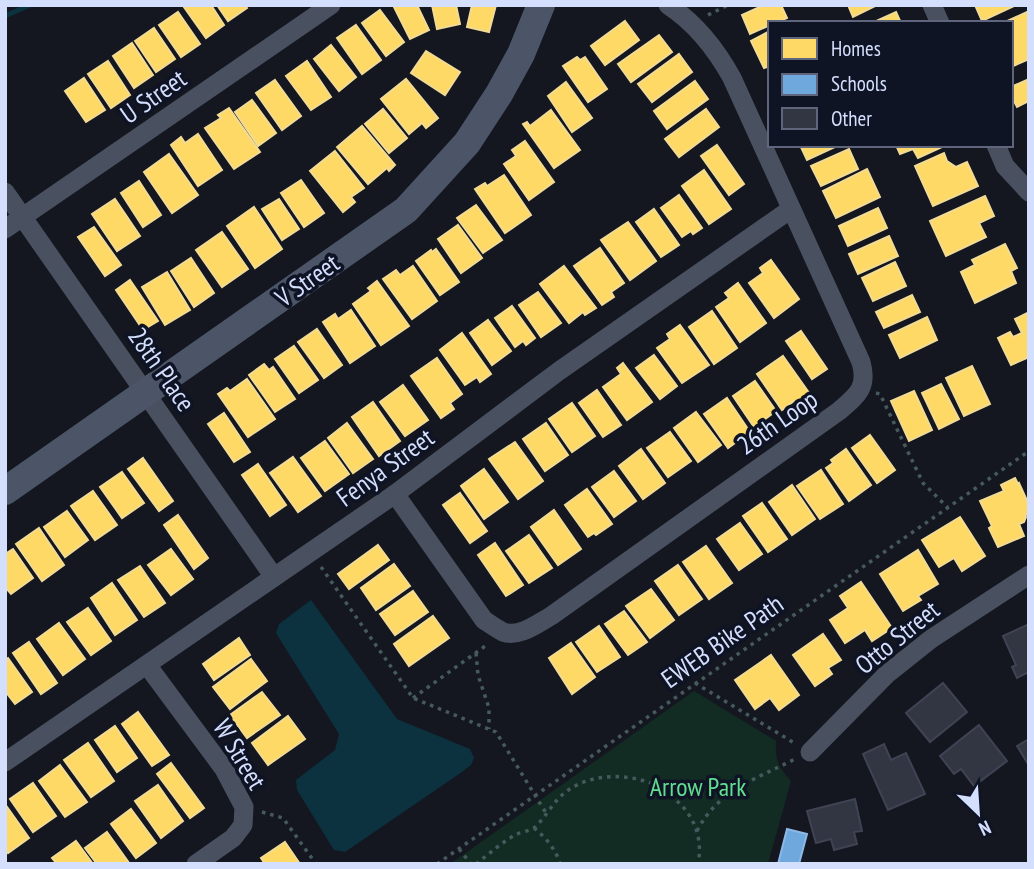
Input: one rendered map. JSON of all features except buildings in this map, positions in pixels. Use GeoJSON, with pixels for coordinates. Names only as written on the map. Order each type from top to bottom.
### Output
{"type":"FeatureCollection","features":[{"type":"Feature","properties":{"kind":"street","name":"U Street"},"geometry":{"type":"LineString","coordinates":[[5,229],[331,5]]}},
{"type":"Feature","properties":{"kind":"street","name":"V Street"},"geometry":{"type":"LineString","coordinates":[[5,491],[406,210],[467,143],[521,54],[541,5]]}},
{"type":"Feature","properties":{"kind":"street"},"geometry":{"type":"LineString","coordinates":[[668,5],[691,23],[720,57],[732,78],[861,362],[864,380],[862,388]]}},
{"type":"Feature","properties":{"kind":"street"},"geometry":{"type":"LineString","coordinates":[[932,5],[939,21]]}},
{"type":"Feature","properties":{"kind":"street"},"geometry":{"type":"LineString","coordinates":[[997,147],[1005,166],[1029,192]]}},
{"type":"Feature","properties":{"kind":"street","name":"28th Place"},"geometry":{"type":"LineString","coordinates":[[5,192],[274,577]]}},
{"type":"Feature","properties":{"kind":"street","name":"Fenya Street"},"geometry":{"type":"LineString","coordinates":[[5,762],[395,494],[559,371],[791,209]]}},
{"type":"Feature","properties":{"kind":"street","name":"26th Loop"},"geometry":{"type":"LineString","coordinates":[[505,633],[516,633],[551,616],[839,411],[862,388]]}},
{"type":"Feature","properties":{"kind":"street"},"geometry":{"type":"LineString","coordinates":[[395,494],[484,620],[505,633]]}},
{"type":"Feature","properties":{"kind":"street","name":"Otto Street"},"geometry":{"type":"LineString","coordinates":[[810,752],[887,674],[931,639],[1029,575]]}},
{"type":"Feature","properties":{"kind":"street","name":"W Street"},"geometry":{"type":"LineString","coordinates":[[147,665],[224,769],[244,807],[243,825],[233,838],[197,864]]}},
{"type":"Feature","properties":{"kind":"path"},"geometry":{"type":"LineString","coordinates":[[862,388],[880,394],[923,483],[948,508]]}},
{"type":"Feature","properties":{"kind":"path","name":"EWEB Bike Path"},"geometry":{"type":"LineString","coordinates":[[437,864],[1029,451]]}},
{"type":"Feature","properties":{"kind":"path"},"geometry":{"type":"LineString","coordinates":[[318,563],[413,698],[496,732],[546,813]]}},
{"type":"Feature","properties":{"kind":"path"},"geometry":{"type":"LineString","coordinates":[[413,698],[505,633]]}},
{"type":"Feature","properties":{"kind":"path"},"geometry":{"type":"LineString","coordinates":[[476,653],[478,675],[489,708],[489,729]]}},
{"type":"Feature","properties":{"kind":"path"},"geometry":{"type":"LineString","coordinates":[[695,683],[810,752]]}},
{"type":"Feature","properties":{"kind":"path"},"geometry":{"type":"LineString","coordinates":[[697,831],[715,804],[727,794],[810,752]]}},
{"type":"Feature","properties":{"kind":"path"},"geometry":{"type":"LineString","coordinates":[[458,849],[474,864],[516,834],[534,828],[568,791],[587,780],[607,777],[636,778],[665,790],[727,794]]}},
{"type":"Feature","properties":{"kind":"path"},"geometry":{"type":"LineString","coordinates":[[665,790],[684,807],[696,825],[699,840],[698,864]]}},
{"type":"Feature","properties":{"kind":"path"},"geometry":{"type":"LineString","coordinates":[[244,807],[283,818],[316,864]]}},
{"type":"Feature","properties":{"kind":"path"},"geometry":{"type":"LineString","coordinates":[[534,828],[545,837],[560,864]]}},
{"type":"Feature","properties":{"kind":"green space","name":"Arrow Park"},"geometry":{"type":"Polygon","coordinates":[[[694,691],[776,741],[778,763],[791,781],[768,864],[450,864],[694,691]]]}},
{"type":"Feature","properties":{"kind":"water"},"geometry":{"type":"Polygon","coordinates":[[[311,600],[397,719],[470,749],[474,758],[471,765],[459,774],[345,852],[334,850],[297,790],[296,780],[335,750],[339,734],[276,633],[279,624],[311,600]]]}},
{"type":"Feature","properties":{"kind":"waterway"},"geometry":{"type":"LineString","coordinates":[[5,16],[30,5]]}}]}
